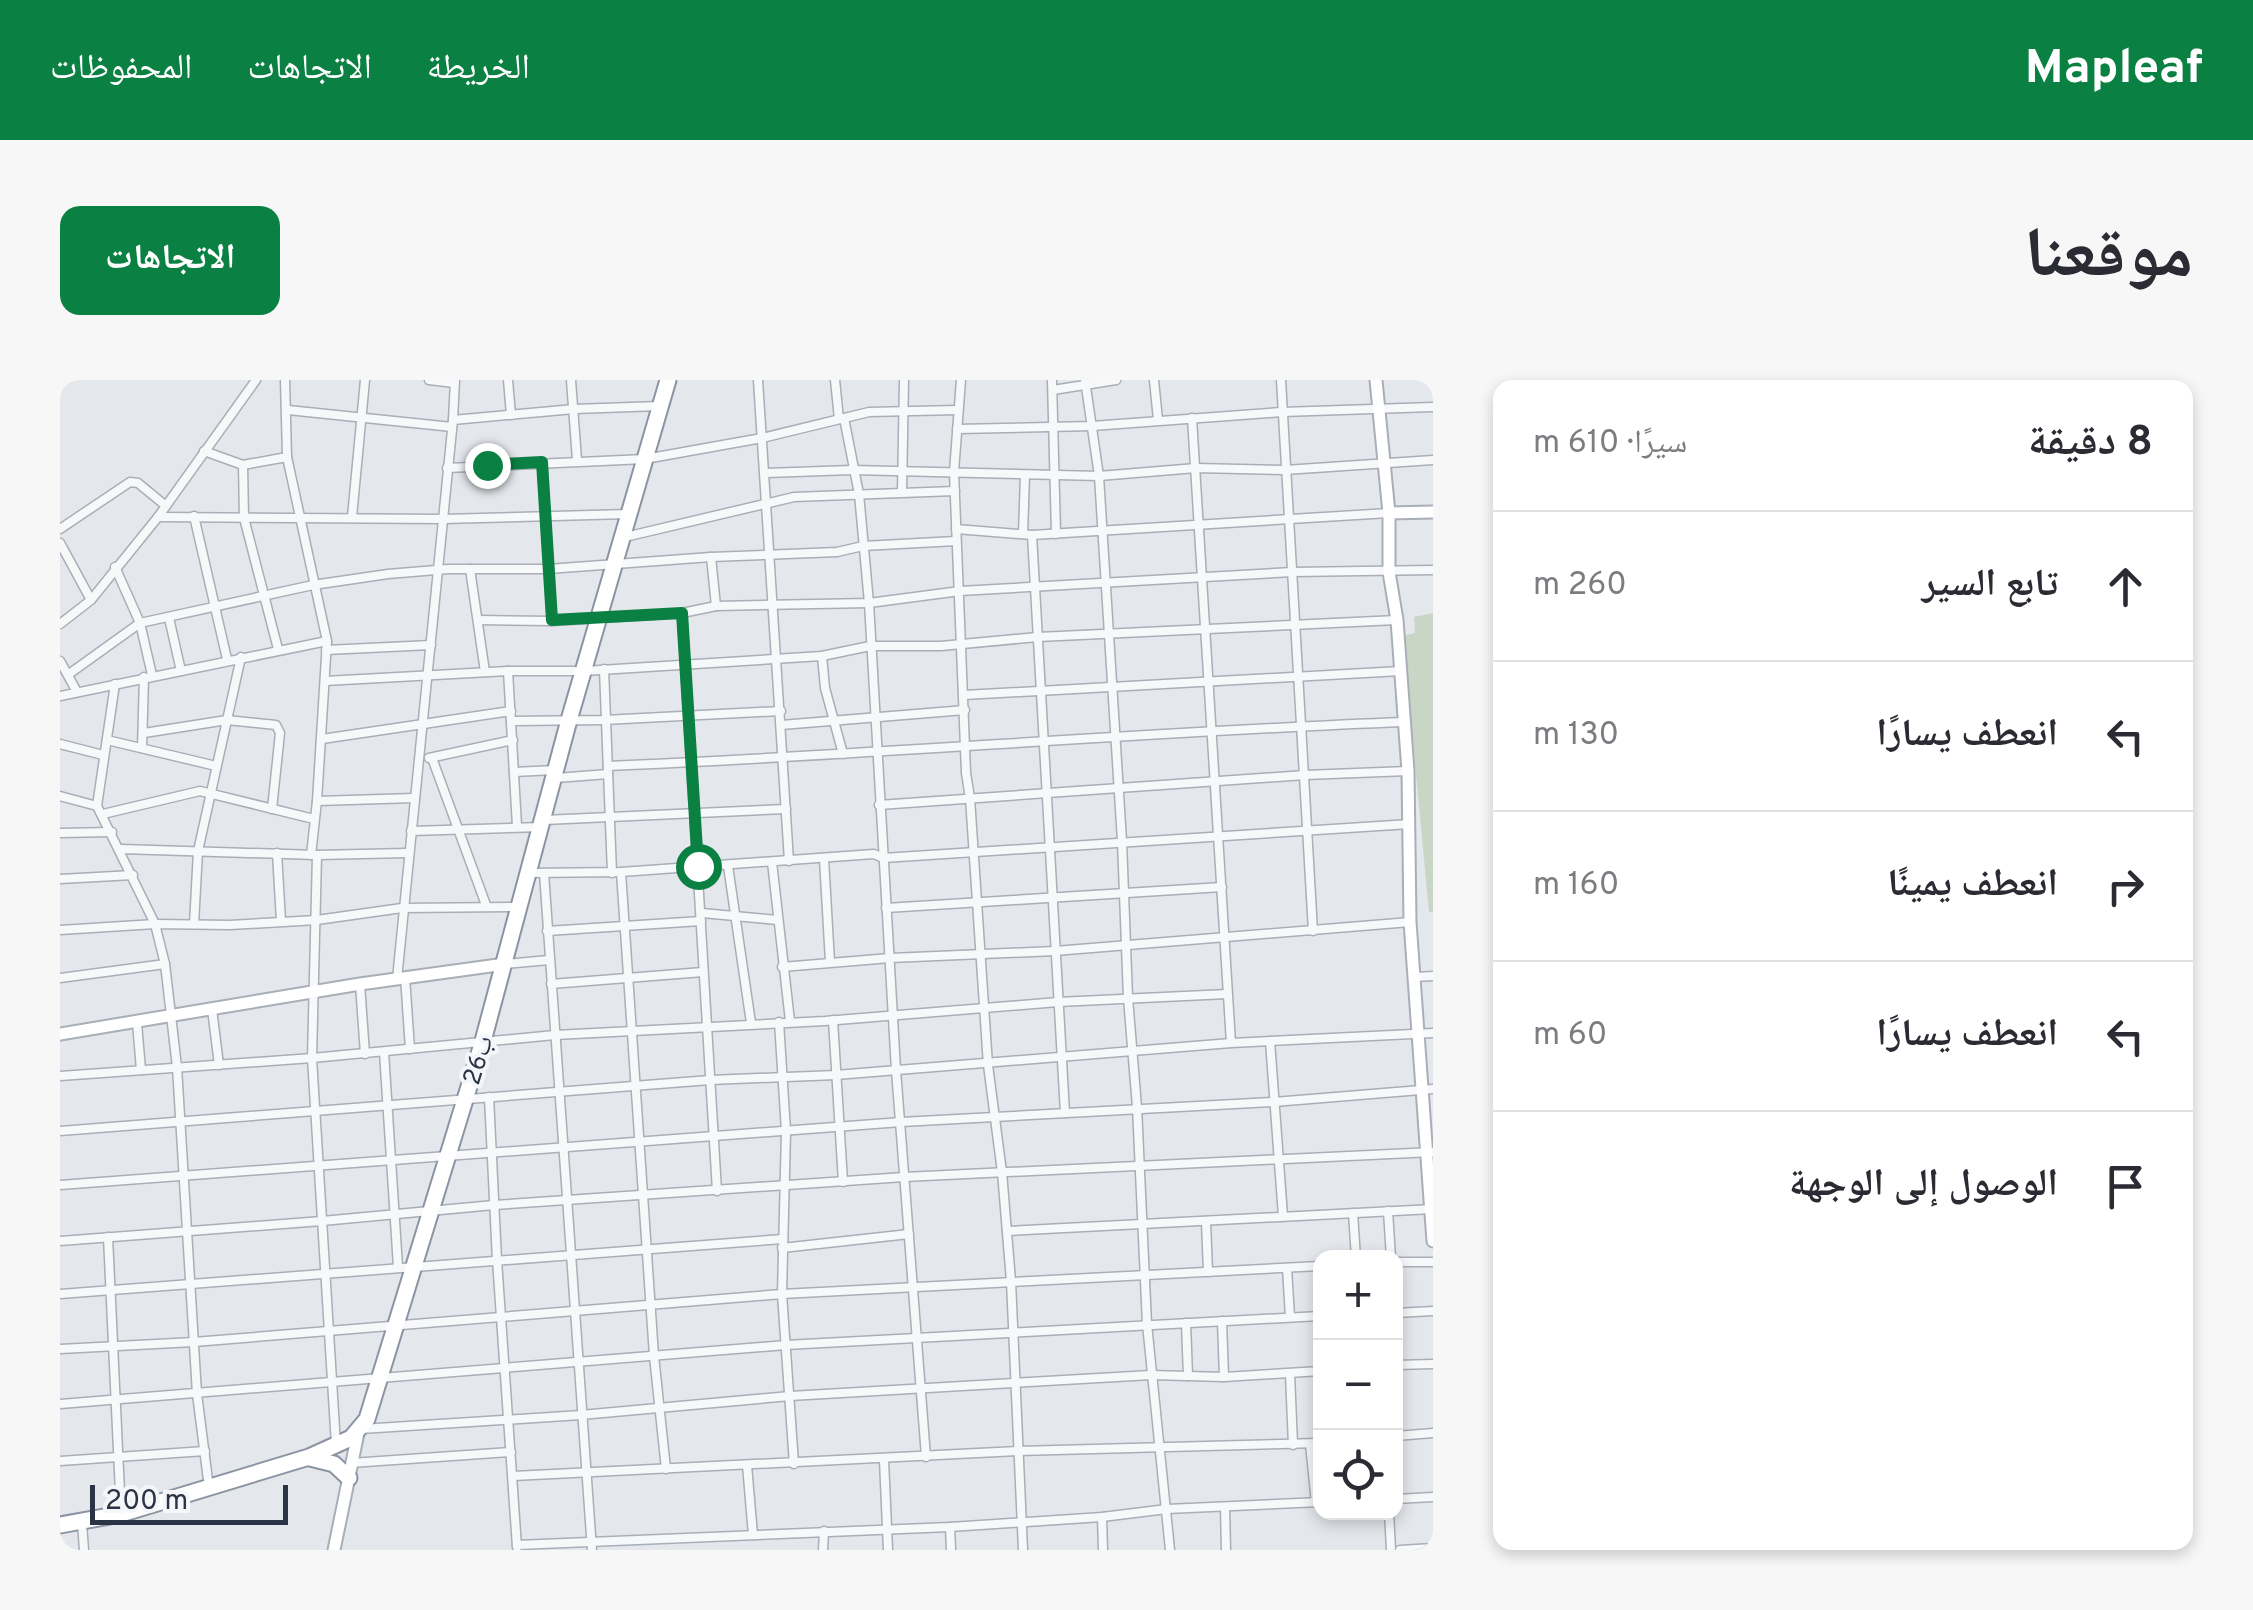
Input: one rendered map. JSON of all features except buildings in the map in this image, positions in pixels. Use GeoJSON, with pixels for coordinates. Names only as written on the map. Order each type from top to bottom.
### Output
{"type":"FeatureCollection","features":[{"type":"Feature","properties":{"kind":"highway","name":"26ب"},"geometry":{"type":"LineString","coordinates":[[359,1431],[399,1324],[484,1042],[520,907],[537,873],[543,824],[569,720],[668,380]]}},
{"type":"Feature","properties":{"kind":"highway"},"geometry":{"type":"LineString","coordinates":[[60,1525],[121,1514],[309,1458],[336,1447],[359,1431]]}},
{"type":"Feature","properties":{"kind":"highway"},"geometry":{"type":"LineString","coordinates":[[309,1458],[350,1470]]}},
{"type":"Feature","properties":{"kind":"street"},"geometry":{"type":"LineString","coordinates":[[60,624],[92,600],[158,517],[256,380]]}},
{"type":"Feature","properties":{"kind":"street"},"geometry":{"type":"LineString","coordinates":[[285,380],[287,456],[326,646],[314,819],[317,920],[312,1058],[336,1447]]}},
{"type":"Feature","properties":{"kind":"street"},"geometry":{"type":"LineString","coordinates":[[352,518],[364,380]]}},
{"type":"Feature","properties":{"kind":"street"},"geometry":{"type":"LineString","coordinates":[[410,1049],[401,978],[402,908],[453,424],[454,382],[429,380]]}},
{"type":"Feature","properties":{"kind":"street"},"geometry":{"type":"LineString","coordinates":[[508,380],[510,414]]}},
{"type":"Feature","properties":{"kind":"street"},"geometry":{"type":"LineString","coordinates":[[571,380],[577,460]]}},
{"type":"Feature","properties":{"kind":"street"},"geometry":{"type":"LineString","coordinates":[[758,380],[789,861]]}},
{"type":"Feature","properties":{"kind":"street"},"geometry":{"type":"LineString","coordinates":[[835,380],[858,494],[869,602],[896,1070],[926,1457]]}},
{"type":"Feature","properties":{"kind":"street"},"geometry":{"type":"LineString","coordinates":[[902,492],[904,380]]}},
{"type":"Feature","properties":{"kind":"street"},"geometry":{"type":"LineString","coordinates":[[961,380],[954,472],[966,773],[988,1065],[1011,1281],[1023,1550]]}},
{"type":"Feature","properties":{"kind":"street"},"geometry":{"type":"LineString","coordinates":[[1056,534],[1052,385],[1116,380]]}},
{"type":"Feature","properties":{"kind":"street"},"geometry":{"type":"LineString","coordinates":[[1154,380],[1158,420]]}},
{"type":"Feature","properties":{"kind":"street"},"geometry":{"type":"LineString","coordinates":[[1281,380],[1312,931]]}},
{"type":"Feature","properties":{"kind":"street"},"geometry":{"type":"LineString","coordinates":[[1376,380],[1408,771],[1410,922],[1418,1033],[1428,1089],[1433,1241]]}},
{"type":"Feature","properties":{"kind":"street"},"geometry":{"type":"LineString","coordinates":[[1085,383],[1099,476],[1137,1107],[1140,1226],[1170,1550]]}},
{"type":"Feature","properties":{"kind":"street"},"geometry":{"type":"LineString","coordinates":[[288,410],[453,424],[510,414],[660,406]]}},
{"type":"Feature","properties":{"kind":"street"},"geometry":{"type":"LineString","coordinates":[[956,430],[1433,407]]}},
{"type":"Feature","properties":{"kind":"street"},"geometry":{"type":"LineString","coordinates":[[448,468],[645,459],[762,438],[841,418],[904,410],[958,410]]}},
{"type":"Feature","properties":{"kind":"street"},"geometry":{"type":"LineString","coordinates":[[1192,418],[1231,1044]]}},
{"type":"Feature","properties":{"kind":"street"},"geometry":{"type":"LineString","coordinates":[[204,451],[243,465],[287,456]]}},
{"type":"Feature","properties":{"kind":"street"},"geometry":{"type":"LineString","coordinates":[[766,473],[852,470],[1099,476],[1196,468],[1284,470],[1433,460]]}},
{"type":"Feature","properties":{"kind":"street"},"geometry":{"type":"LineString","coordinates":[[542,462],[552,620]]}},
{"type":"Feature","properties":{"kind":"street"},"geometry":{"type":"LineString","coordinates":[[243,465],[244,518],[278,650]]}},
{"type":"Feature","properties":{"kind":"street"},"geometry":{"type":"LineString","coordinates":[[1025,475],[1066,1112]]}},
{"type":"Feature","properties":{"kind":"street"},"geometry":{"type":"LineString","coordinates":[[60,529],[130,482],[138,483],[166,506]]}},
{"type":"Feature","properties":{"kind":"street"},"geometry":{"type":"LineString","coordinates":[[621,538],[794,497],[955,491]]}},
{"type":"Feature","properties":{"kind":"street"},"geometry":{"type":"LineString","coordinates":[[956,529],[1056,534],[1433,512]]}},
{"type":"Feature","properties":{"kind":"street"},"geometry":{"type":"LineString","coordinates":[[158,517],[443,519],[628,514]]}},
{"type":"Feature","properties":{"kind":"street"},"geometry":{"type":"LineString","coordinates":[[194,516],[227,660]]}},
{"type":"Feature","properties":{"kind":"street"},"geometry":{"type":"LineString","coordinates":[[68,674],[140,623],[313,586],[438,570],[837,552],[863,546],[956,541]]}},
{"type":"Feature","properties":{"kind":"street"},"geometry":{"type":"LineString","coordinates":[[60,542],[92,600]]}},
{"type":"Feature","properties":{"kind":"street"},"geometry":{"type":"LineString","coordinates":[[710,557],[716,606]]}},
{"type":"Feature","properties":{"kind":"street"},"geometry":{"type":"LineString","coordinates":[[116,567],[140,623],[148,676],[142,748]]}},
{"type":"Feature","properties":{"kind":"street"},"geometry":{"type":"LineString","coordinates":[[470,568],[485,672]]}},
{"type":"Feature","properties":{"kind":"street"},"geometry":{"type":"LineString","coordinates":[[478,620],[552,620],[682,613],[716,606],[869,602],[960,590],[1292,572],[1433,570]]}},
{"type":"Feature","properties":{"kind":"street"},"geometry":{"type":"LineString","coordinates":[[682,613],[717,1191]]}},
{"type":"Feature","properties":{"kind":"street"},"geometry":{"type":"LineString","coordinates":[[169,618],[180,671]]}},
{"type":"Feature","properties":{"kind":"street"},"geometry":{"type":"LineString","coordinates":[[325,682],[822,656],[870,646],[1398,620]]}},
{"type":"Feature","properties":{"kind":"street"},"geometry":{"type":"LineString","coordinates":[[60,696],[278,650],[431,644]]}},
{"type":"Feature","properties":{"kind":"street"},"geometry":{"type":"LineString","coordinates":[[822,656],[824,688],[844,754]]}},
{"type":"Feature","properties":{"kind":"street"},"geometry":{"type":"LineString","coordinates":[[194,924],[198,851],[241,657]]}},
{"type":"Feature","properties":{"kind":"street"},"geometry":{"type":"LineString","coordinates":[[60,661],[77,692]]}},
{"type":"Feature","properties":{"kind":"street"},"geometry":{"type":"LineString","coordinates":[[508,670],[517,826]]}},
{"type":"Feature","properties":{"kind":"street"},"geometry":{"type":"LineString","coordinates":[[604,670],[610,818],[629,979],[654,1356],[666,1469]]}},
{"type":"Feature","properties":{"kind":"street"},"geometry":{"type":"LineString","coordinates":[[964,695],[1401,670]]}},
{"type":"Feature","properties":{"kind":"street"},"geometry":{"type":"LineString","coordinates":[[115,684],[103,755],[100,810],[156,924],[165,964],[173,1017],[194,1342],[209,1488]]}},
{"type":"Feature","properties":{"kind":"street"},"geometry":{"type":"LineString","coordinates":[[322,739],[511,710]]}},
{"type":"Feature","properties":{"kind":"street"},"geometry":{"type":"LineString","coordinates":[[781,725],[965,710]]}},
{"type":"Feature","properties":{"kind":"street"},"geometry":{"type":"LineString","coordinates":[[512,722],[781,711]]}},
{"type":"Feature","properties":{"kind":"street"},"geometry":{"type":"LineString","coordinates":[[144,733],[227,720],[276,725],[279,729],[272,808]]}},
{"type":"Feature","properties":{"kind":"street"},"geometry":{"type":"LineString","coordinates":[[514,772],[557,774],[1211,730],[1404,722]]}},
{"type":"Feature","properties":{"kind":"street"},"geometry":{"type":"LineString","coordinates":[[107,740],[216,766]]}},
{"type":"Feature","properties":{"kind":"street"},"geometry":{"type":"LineString","coordinates":[[420,759],[513,740]]}},
{"type":"Feature","properties":{"kind":"street"},"geometry":{"type":"LineString","coordinates":[[60,744],[103,755]]}},
{"type":"Feature","properties":{"kind":"street"},"geometry":{"type":"LineString","coordinates":[[432,758],[486,905]]}},
{"type":"Feature","properties":{"kind":"street"},"geometry":{"type":"LineString","coordinates":[[879,805],[1408,771]]}},
{"type":"Feature","properties":{"kind":"street"},"geometry":{"type":"LineString","coordinates":[[60,796],[100,810],[210,792],[314,819]]}},
{"type":"Feature","properties":{"kind":"street"},"geometry":{"type":"LineString","coordinates":[[318,801],[414,798]]}},
{"type":"Feature","properties":{"kind":"street"},"geometry":{"type":"LineString","coordinates":[[411,830],[786,809]]}},
{"type":"Feature","properties":{"kind":"street"},"geometry":{"type":"LineString","coordinates":[[592,1546],[547,931],[537,873],[728,866],[874,854],[883,858],[974,854],[1410,824]]}},
{"type":"Feature","properties":{"kind":"street"},"geometry":{"type":"LineString","coordinates":[[60,834],[112,832]]}},
{"type":"Feature","properties":{"kind":"street"},"geometry":{"type":"LineString","coordinates":[[121,849],[314,855],[408,853]]}},
{"type":"Feature","properties":{"kind":"street"},"geometry":{"type":"LineString","coordinates":[[277,853],[280,922]]}},
{"type":"Feature","properties":{"kind":"street"},"geometry":{"type":"LineString","coordinates":[[824,858],[830,962]]}},
{"type":"Feature","properties":{"kind":"street"},"geometry":{"type":"LineString","coordinates":[[772,862],[790,1021]]}},
{"type":"Feature","properties":{"kind":"street"},"geometry":{"type":"LineString","coordinates":[[728,866],[751,1023]]}},
{"type":"Feature","properties":{"kind":"street"},"geometry":{"type":"LineString","coordinates":[[60,879],[133,875]]}},
{"type":"Feature","properties":{"kind":"street"},"geometry":{"type":"LineString","coordinates":[[886,908],[1222,886]]}},
{"type":"Feature","properties":{"kind":"street"},"geometry":{"type":"LineString","coordinates":[[60,930],[156,924],[230,926],[317,920],[402,908],[520,907]]}},
{"type":"Feature","properties":{"kind":"street"},"geometry":{"type":"LineString","coordinates":[[547,931],[624,928],[702,917],[777,920]]}},
{"type":"Feature","properties":{"kind":"street"},"geometry":{"type":"LineString","coordinates":[[782,967],[1223,939],[1410,922]]}},
{"type":"Feature","properties":{"kind":"street"},"geometry":{"type":"LineString","coordinates":[[60,1034],[313,991],[549,960]]}},
{"type":"Feature","properties":{"kind":"street"},"geometry":{"type":"LineString","coordinates":[[60,978],[165,964]]}},
{"type":"Feature","properties":{"kind":"street"},"geometry":{"type":"LineString","coordinates":[[551,984],[703,972]]}},
{"type":"Feature","properties":{"kind":"street"},"geometry":{"type":"LineString","coordinates":[[1415,977],[1433,976]]}},
{"type":"Feature","properties":{"kind":"street"},"geometry":{"type":"LineString","coordinates":[[360,984],[365,1054]]}},
{"type":"Feature","properties":{"kind":"street"},"geometry":{"type":"LineString","coordinates":[[60,1076],[708,1025],[1227,994]]}},
{"type":"Feature","properties":{"kind":"street"},"geometry":{"type":"LineString","coordinates":[[212,1009],[219,1065]]}},
{"type":"Feature","properties":{"kind":"street"},"geometry":{"type":"LineString","coordinates":[[833,1020],[843,1182]]}},
{"type":"Feature","properties":{"kind":"street"},"geometry":{"type":"LineString","coordinates":[[779,1022],[786,1130],[782,1294],[794,1464]]}},
{"type":"Feature","properties":{"kind":"street"},"geometry":{"type":"LineString","coordinates":[[137,1023],[141,1070]]}},
{"type":"Feature","properties":{"kind":"street"},"geometry":{"type":"LineString","coordinates":[[60,1130],[181,1124],[710,1080],[988,1065],[1270,1041],[1433,1033]]}},
{"type":"Feature","properties":{"kind":"street"},"geometry":{"type":"LineString","coordinates":[[1270,1041],[1283,1216]]}},
{"type":"Feature","properties":{"kind":"street"},"geometry":{"type":"LineString","coordinates":[[384,1052],[398,1267]]}},
{"type":"Feature","properties":{"kind":"street"},"geometry":{"type":"LineString","coordinates":[[60,1185],[786,1130],[1274,1102],[1428,1089]]}},
{"type":"Feature","properties":{"kind":"street"},"geometry":{"type":"LineString","coordinates":[[489,1097],[517,1548],[649,1545],[690,1539],[950,1527],[1313,1502]]}},
{"type":"Feature","properties":{"kind":"street"},"geometry":{"type":"LineString","coordinates":[[60,1240],[322,1222],[494,1204],[904,1177],[1430,1152]]}},
{"type":"Feature","properties":{"kind":"street"},"geometry":{"type":"LineString","coordinates":[[1007,1231],[1432,1209]]}},
{"type":"Feature","properties":{"kind":"street"},"geometry":{"type":"LineString","coordinates":[[1388,1211],[1392,1250]]}},
{"type":"Feature","properties":{"kind":"street"},"geometry":{"type":"LineString","coordinates":[[1353,1213],[1355,1250]]}},
{"type":"Feature","properties":{"kind":"street"},"geometry":{"type":"LineString","coordinates":[[1206,1222],[1208,1272]]}},
{"type":"Feature","properties":{"kind":"street"},"geometry":{"type":"LineString","coordinates":[[60,1294],[648,1248],[909,1234]]}},
{"type":"Feature","properties":{"kind":"street"},"geometry":{"type":"LineString","coordinates":[[108,1238],[121,1514]]}},
{"type":"Feature","properties":{"kind":"street"},"geometry":{"type":"LineString","coordinates":[[1403,1260],[1433,1262]]}},
{"type":"Feature","properties":{"kind":"street"},"geometry":{"type":"LineString","coordinates":[[60,1349],[194,1342],[912,1285],[1313,1266]]}},
{"type":"Feature","properties":{"kind":"street"},"geometry":{"type":"LineString","coordinates":[[1287,1268],[1290,1317]]}},
{"type":"Feature","properties":{"kind":"street"},"geometry":{"type":"LineString","coordinates":[[1403,1314],[1433,1312]]}},
{"type":"Feature","properties":{"kind":"street"},"geometry":{"type":"LineString","coordinates":[[60,1404],[786,1344],[1313,1316]]}},
{"type":"Feature","properties":{"kind":"street"},"geometry":{"type":"LineString","coordinates":[[1222,1321],[1224,1376]]}},
{"type":"Feature","properties":{"kind":"street"},"geometry":{"type":"LineString","coordinates":[[1186,1323],[1188,1376]]}},
{"type":"Feature","properties":{"kind":"street"},"geometry":{"type":"LineString","coordinates":[[1403,1365],[1433,1364]]}},
{"type":"Feature","properties":{"kind":"street"},"geometry":{"type":"LineString","coordinates":[[334,1550],[359,1431],[790,1396],[1151,1375],[1313,1371]]}},
{"type":"Feature","properties":{"kind":"street"},"geometry":{"type":"LineString","coordinates":[[1290,1374],[1293,1445]]}},
{"type":"Feature","properties":{"kind":"street"},"geometry":{"type":"LineString","coordinates":[[1403,1435],[1433,1432]]}},
{"type":"Feature","properties":{"kind":"street"},"geometry":{"type":"LineString","coordinates":[[513,1476],[1160,1445],[1313,1444]]}},
{"type":"Feature","properties":{"kind":"street"},"geometry":{"type":"LineString","coordinates":[[60,1461],[205,1451]]}},
{"type":"Feature","properties":{"kind":"street"},"geometry":{"type":"LineString","coordinates":[[350,1470],[511,1452]]}},
{"type":"Feature","properties":{"kind":"street"},"geometry":{"type":"LineString","coordinates":[[884,1460],[888,1550]]}},
{"type":"Feature","properties":{"kind":"street"},"geometry":{"type":"LineString","coordinates":[[747,1465],[753,1535]]}},
{"type":"Feature","properties":{"kind":"street"},"geometry":{"type":"LineString","coordinates":[[1403,1499],[1433,1497]]}},
{"type":"Feature","properties":{"kind":"street"},"geometry":{"type":"LineString","coordinates":[[1225,1507],[1226,1550]]}},
{"type":"Feature","properties":{"kind":"street"},"geometry":{"type":"LineString","coordinates":[[1102,1518],[1104,1550]]}},
{"type":"Feature","properties":{"kind":"street"},"geometry":{"type":"LineString","coordinates":[[1388,1520],[1390,1550]]}},
{"type":"Feature","properties":{"kind":"street"},"geometry":{"type":"LineString","coordinates":[[82,1522],[84,1550]]}},
{"type":"Feature","properties":{"kind":"street"},"geometry":{"type":"LineString","coordinates":[[950,1527],[951,1550]]}},
{"type":"Feature","properties":{"kind":"street"},"geometry":{"type":"LineString","coordinates":[[823,1550],[824,1531]]}},
{"type":"Feature","properties":{"kind":"street"},"geometry":{"type":"LineString","coordinates":[[690,1539],[690,1550]]}},
{"type":"Feature","properties":{"kind":"street"},"geometry":{"type":"LineString","coordinates":[[1400,1550],[1433,1548]]}},
{"type":"Feature","properties":{"kind":"green space"},"geometry":{"type":"Polygon","coordinates":[[[1433,613],[1433,912],[1429,912],[1403,636],[1415,633],[1414,617],[1433,613]]]}},
{"type":"Feature","properties":{"kind":"route"},"geometry":{"type":"LineString","coordinates":[[487,465],[542,462],[552,620],[682,613],[698,866]]}}]}
